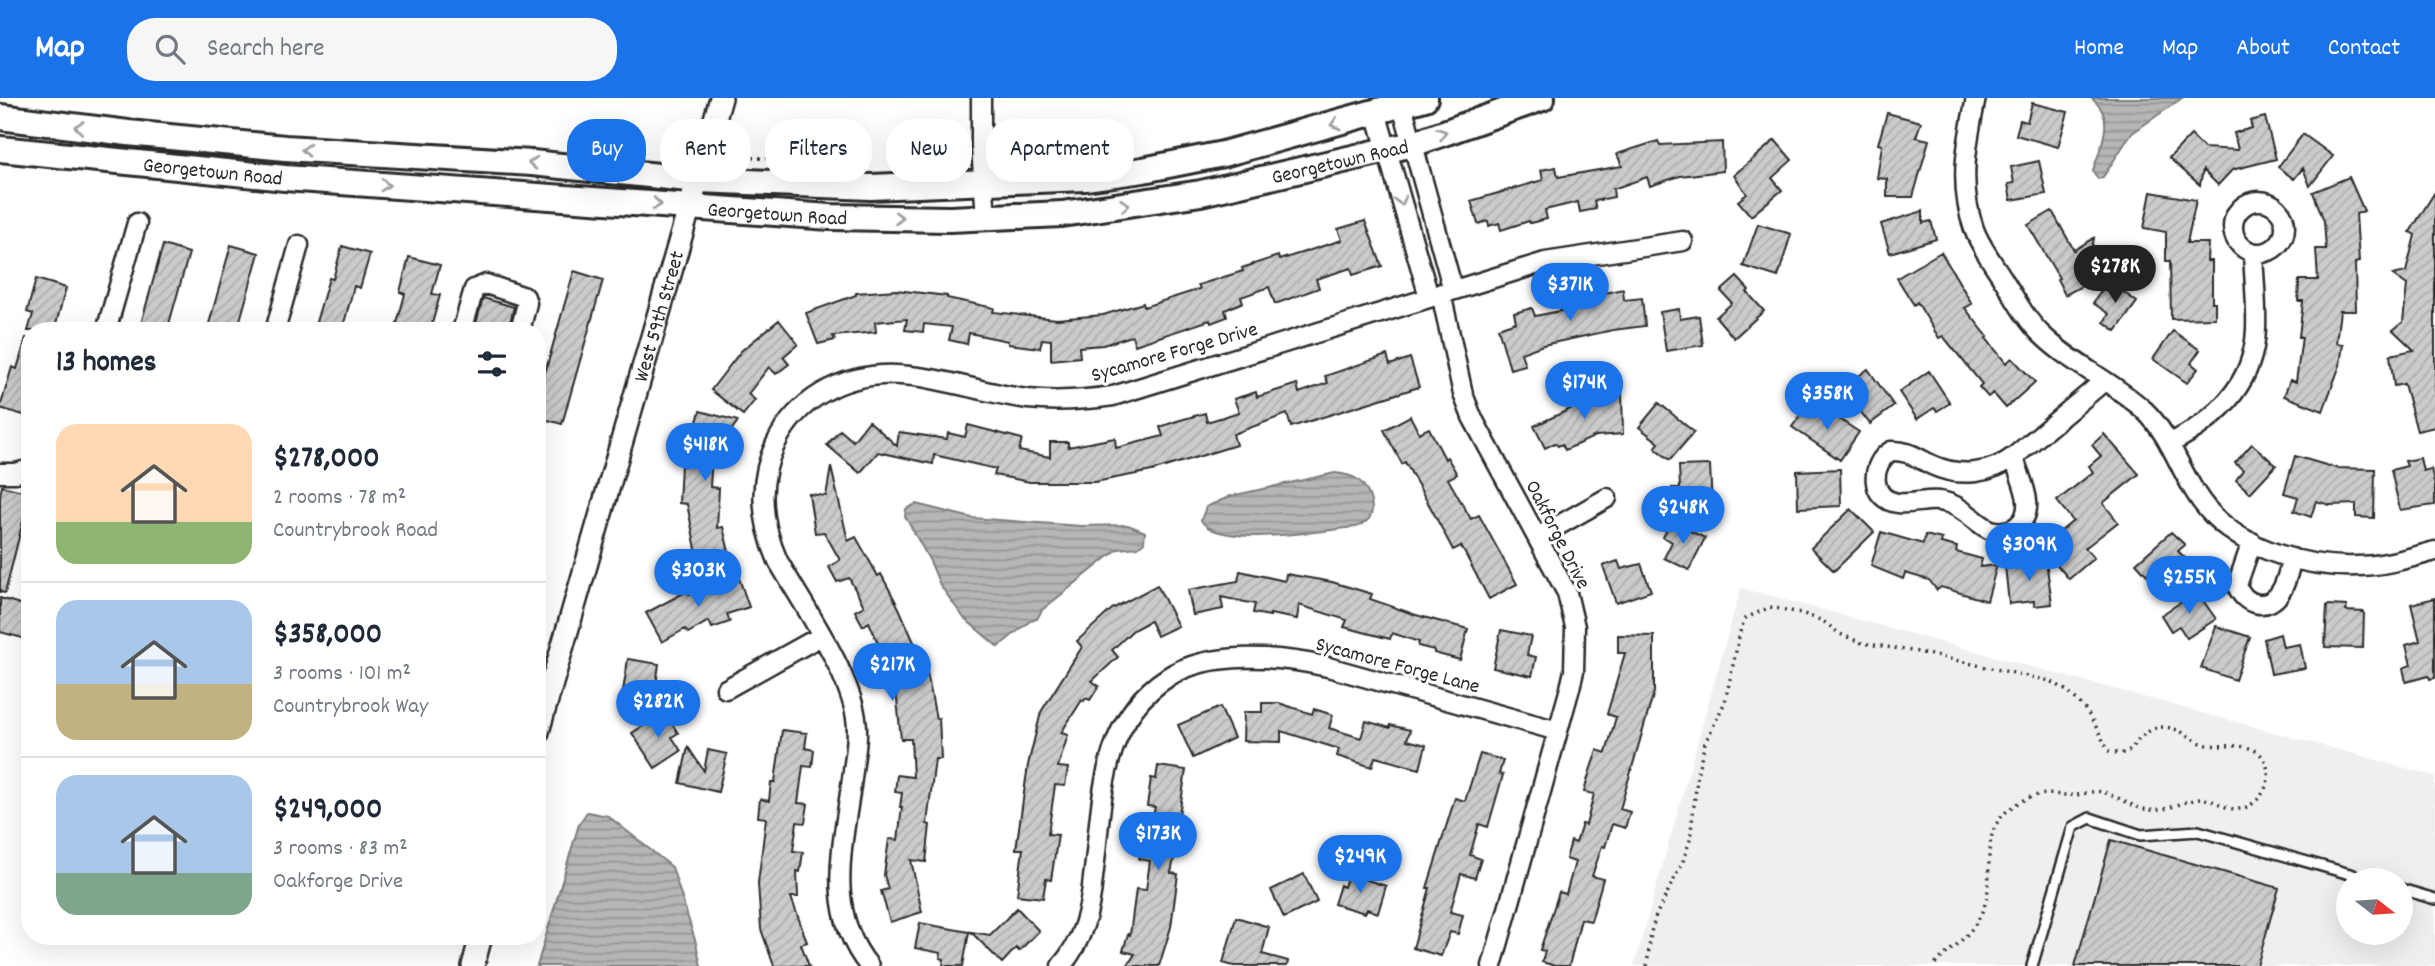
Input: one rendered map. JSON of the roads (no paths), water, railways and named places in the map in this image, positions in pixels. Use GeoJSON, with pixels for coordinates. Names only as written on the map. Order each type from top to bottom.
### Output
{"type":"FeatureCollection","features":[{"type":"Feature","properties":{"kind":"main road","name":"Georgetown Road"},"geometry":{"type":"LineString","coordinates":[[0,149],[247,175],[691,208],[880,219],[986,218],[1062,214],[1201,193],[1413,144],[1542,98]]}},
{"type":"Feature","properties":{"kind":"main road","name":"Georgetown Road"},"geometry":{"type":"LineString","coordinates":[[748,182],[872,187],[1085,178],[1223,155],[1413,101]]}},
{"type":"Feature","properties":{"kind":"main road","name":"Georgetown Road"},"geometry":{"type":"LineString","coordinates":[[0,117],[285,148],[532,163],[660,176]]}},
{"type":"Feature","properties":{"kind":"street","name":"West 59th Street"},"geometry":{"type":"LineString","coordinates":[[715,119],[721,98]]}},
{"type":"Feature","properties":{"kind":"street"},"geometry":{"type":"LineString","coordinates":[[981,98],[986,218]]}},
{"type":"Feature","properties":{"kind":"street"},"geometry":{"type":"LineString","coordinates":[[1976,98],[1964,170],[1965,195],[1973,228],[2035,328],[2148,414],[2169,444],[2190,484],[2209,511],[2224,526],[2252,542],[2292,558],[2332,565],[2357,566],[2399,561],[2435,551]]}},
{"type":"Feature","properties":{"kind":"street","name":"Oakforge Drive"},"geometry":{"type":"LineString","coordinates":[[1413,101],[1413,144],[1463,394],[1472,417],[1567,593],[1575,627],[1574,671],[1492,966]]}},
{"type":"Feature","properties":{"kind":"street"},"geometry":{"type":"LineString","coordinates":[[1376,112],[1386,150],[1441,293]]}},
{"type":"Feature","properties":{"kind":"street","name":"West 59th Street"},"geometry":{"type":"LineString","coordinates":[[546,704],[698,182]]}},
{"type":"Feature","properties":{"kind":"street"},"geometry":{"type":"LineString","coordinates":[[109,322],[137,223]]}},
{"type":"Feature","properties":{"kind":"street","name":"Sycamore Forge Drive"},"geometry":{"type":"LineString","coordinates":[[821,636],[771,546],[763,513],[762,487],[767,462],[781,432],[810,400],[832,387],[855,378],[888,373],[1028,399],[1071,401],[1113,396],[1556,259],[1683,241]]}},
{"type":"Feature","properties":{"kind":"street"},"geometry":{"type":"LineString","coordinates":[[278,322],[299,245]]}},
{"type":"Feature","properties":{"kind":"street"},"geometry":{"type":"LineString","coordinates":[[2169,444],[2201,425],[2222,408],[2238,387],[2249,363],[2256,329],[2253,253]]}},
{"type":"Feature","properties":{"kind":"street"},"geometry":{"type":"LineString","coordinates":[[465,322],[474,289],[486,284],[525,297],[527,303],[522,322]]}},
{"type":"Feature","properties":{"kind":"street"},"geometry":{"type":"LineString","coordinates":[[2016,455],[2015,461],[2027,498],[2026,514],[2020,523],[2008,531],[1990,530],[1968,512],[1946,502],[1891,501],[1879,491],[1875,481],[1882,458],[1891,452],[1907,451],[1937,467],[1961,472],[1996,467],[2016,455],[2104,381]]}},
{"type":"Feature","properties":{"kind":"street"},"geometry":{"type":"LineString","coordinates":[[0,473],[21,472]]}},
{"type":"Feature","properties":{"kind":"street"},"geometry":{"type":"LineString","coordinates":[[1538,537],[1606,498]]}},
{"type":"Feature","properties":{"kind":"street"},"geometry":{"type":"LineString","coordinates":[[2252,542],[2237,585],[2244,597],[2255,604],[2268,604],[2279,594],[2292,558]]}},
{"type":"Feature","properties":{"kind":"street"},"geometry":{"type":"LineString","coordinates":[[726,689],[821,636],[848,688],[857,719],[858,736],[840,869],[841,904],[850,936],[869,966]]}},
{"type":"Feature","properties":{"kind":"street","name":"Sycamore Forge Lane"},"geometry":{"type":"LineString","coordinates":[[1061,966],[1070,955],[1086,920],[1107,768],[1114,743],[1125,720],[1140,699],[1175,673],[1216,660],[1302,662],[1558,731]]}},
{"type":"Feature","properties":{"kind":"street"},"geometry":{"type":"LineString","coordinates":[[473,966],[479,945]]}},
{"type":"Feature","properties":{"kind":"lane"},"geometry":{"type":"LineString","coordinates":[[2032,966],[2073,827],[2090,818],[2141,835],[2198,831],[2336,870]]}},
{"type":"Feature","properties":{"kind":"lane"},"geometry":{"type":"LineString","coordinates":[[2413,893],[2435,900]]}}]}
